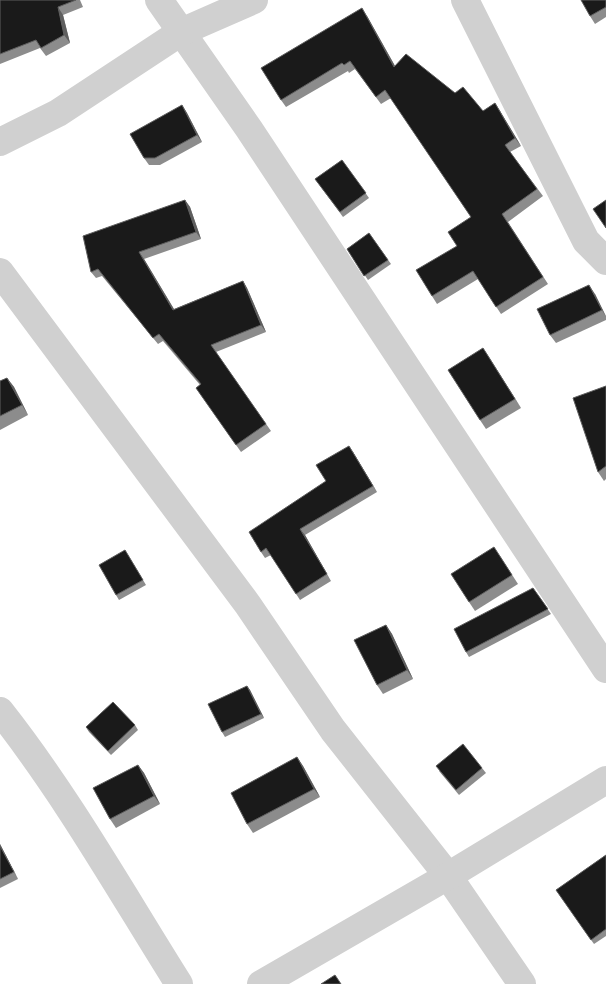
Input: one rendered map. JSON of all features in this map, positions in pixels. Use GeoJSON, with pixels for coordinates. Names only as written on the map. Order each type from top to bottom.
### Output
{"type":"FeatureCollection","features":[{"type":"Feature","properties":{"kind":"street"},"geometry":{"type":"LineString","coordinates":[[159,0],[249,129],[606,669]]}},
{"type":"Feature","properties":{"kind":"street"},"geometry":{"type":"LineString","coordinates":[[0,142],[58,113],[181,32],[254,0]]}},
{"type":"Feature","properties":{"kind":"street"},"geometry":{"type":"LineString","coordinates":[[466,0],[586,240],[606,261]]}},
{"type":"Feature","properties":{"kind":"street"},"geometry":{"type":"LineString","coordinates":[[0,272],[248,605],[333,730],[448,876],[522,984]]}},
{"type":"Feature","properties":{"kind":"street"},"geometry":{"type":"LineString","coordinates":[[0,711],[26,743],[179,984]]}},
{"type":"Feature","properties":{"kind":"street"},"geometry":{"type":"LineString","coordinates":[[262,984],[448,876],[606,780]]}},
{"type":"Feature","properties":{"kind":"building"},"geometry":{"type":"Polygon","coordinates":[[[0,0],[76,0],[58,7],[64,35],[41,48],[36,40],[0,54],[0,0]]]}},
{"type":"Feature","properties":{"kind":"building"},"geometry":{"type":"Polygon","coordinates":[[[581,0],[606,0],[606,7],[590,16],[581,0]]]}},
{"type":"Feature","properties":{"kind":"building"},"geometry":{"type":"Polygon","coordinates":[[[362,8],[394,67],[406,54],[455,93],[463,87],[483,111],[495,103],[515,138],[505,145],[537,189],[502,214],[543,277],[496,307],[473,271],[432,296],[416,270],[457,246],[448,232],[471,217],[385,90],[376,97],[350,61],[344,65],[342,63],[281,100],[261,68],[362,8]]]}},
{"type":"Feature","properties":{"kind":"building"},"geometry":{"type":"Polygon","coordinates":[[[182,105],[197,135],[155,158],[144,158],[130,134],[182,105]]]}},
{"type":"Feature","properties":{"kind":"building"},"geometry":{"type":"Polygon","coordinates":[[[342,160],[366,193],[340,212],[315,179],[342,160]]]}},
{"type":"Feature","properties":{"kind":"building"},"geometry":{"type":"Polygon","coordinates":[[[185,200],[196,232],[139,252],[173,310],[243,281],[261,325],[211,345],[266,424],[236,445],[196,388],[201,384],[159,334],[153,338],[98,269],[91,272],[83,236],[185,200]]]}},
{"type":"Feature","properties":{"kind":"building"},"geometry":{"type":"Polygon","coordinates":[[[606,200],[606,228],[593,209],[606,200]]]}},
{"type":"Feature","properties":{"kind":"building"},"geometry":{"type":"Polygon","coordinates":[[[369,233],[388,260],[364,276],[347,249],[369,233]]]}},
{"type":"Feature","properties":{"kind":"building"},"geometry":{"type":"Polygon","coordinates":[[[589,285],[602,310],[550,335],[537,309],[589,285]]]}},
{"type":"Feature","properties":{"kind":"building"},"geometry":{"type":"Polygon","coordinates":[[[483,348],[515,399],[480,420],[448,370],[483,348]]]}},
{"type":"Feature","properties":{"kind":"building"},"geometry":{"type":"Polygon","coordinates":[[[7,378],[22,405],[0,416],[0,381],[7,378]]]}},
{"type":"Feature","properties":{"kind":"building"},"geometry":{"type":"Polygon","coordinates":[[[606,386],[606,466],[598,472],[573,398],[606,386]]]}},
{"type":"Feature","properties":{"kind":"building"},"geometry":{"type":"Polygon","coordinates":[[[349,446],[373,486],[300,529],[327,574],[296,594],[266,548],[261,552],[249,532],[326,481],[316,465],[349,446]]]}},
{"type":"Feature","properties":{"kind":"building"},"geometry":{"type":"Polygon","coordinates":[[[494,547],[512,575],[469,602],[451,574],[494,547]]]}},
{"type":"Feature","properties":{"kind":"building"},"geometry":{"type":"Polygon","coordinates":[[[125,550],[143,580],[116,595],[99,565],[125,550]]]}},
{"type":"Feature","properties":{"kind":"building"},"geometry":{"type":"Polygon","coordinates":[[[533,588],[548,609],[466,652],[454,629],[533,588]]]}},
{"type":"Feature","properties":{"kind":"building"},"geometry":{"type":"Polygon","coordinates":[[[386,625],[407,670],[377,685],[354,640],[386,625]]]}},
{"type":"Feature","properties":{"kind":"building"},"geometry":{"type":"Polygon","coordinates":[[[247,686],[261,714],[222,732],[208,704],[247,686]]]}},
{"type":"Feature","properties":{"kind":"building"},"geometry":{"type":"Polygon","coordinates":[[[113,702],[135,725],[108,751],[86,727],[113,702]]]}},
{"type":"Feature","properties":{"kind":"building"},"geometry":{"type":"Polygon","coordinates":[[[463,744],[482,768],[456,790],[436,766],[463,744]]]}},
{"type":"Feature","properties":{"kind":"building"},"geometry":{"type":"Polygon","coordinates":[[[297,757],[314,789],[247,824],[231,793],[297,757]]]}},
{"type":"Feature","properties":{"kind":"building"},"geometry":{"type":"Polygon","coordinates":[[[138,765],[154,796],[110,819],[93,788],[138,765]]]}},
{"type":"Feature","properties":{"kind":"building"},"geometry":{"type":"Polygon","coordinates":[[[0,846],[14,872],[0,879],[0,846]]]}},
{"type":"Feature","properties":{"kind":"building"},"geometry":{"type":"Polygon","coordinates":[[[606,855],[606,929],[591,940],[556,890],[606,855]]]}},
{"type":"Feature","properties":{"kind":"building"},"geometry":{"type":"Polygon","coordinates":[[[335,975],[341,984],[321,984],[335,975]]]}}]}
